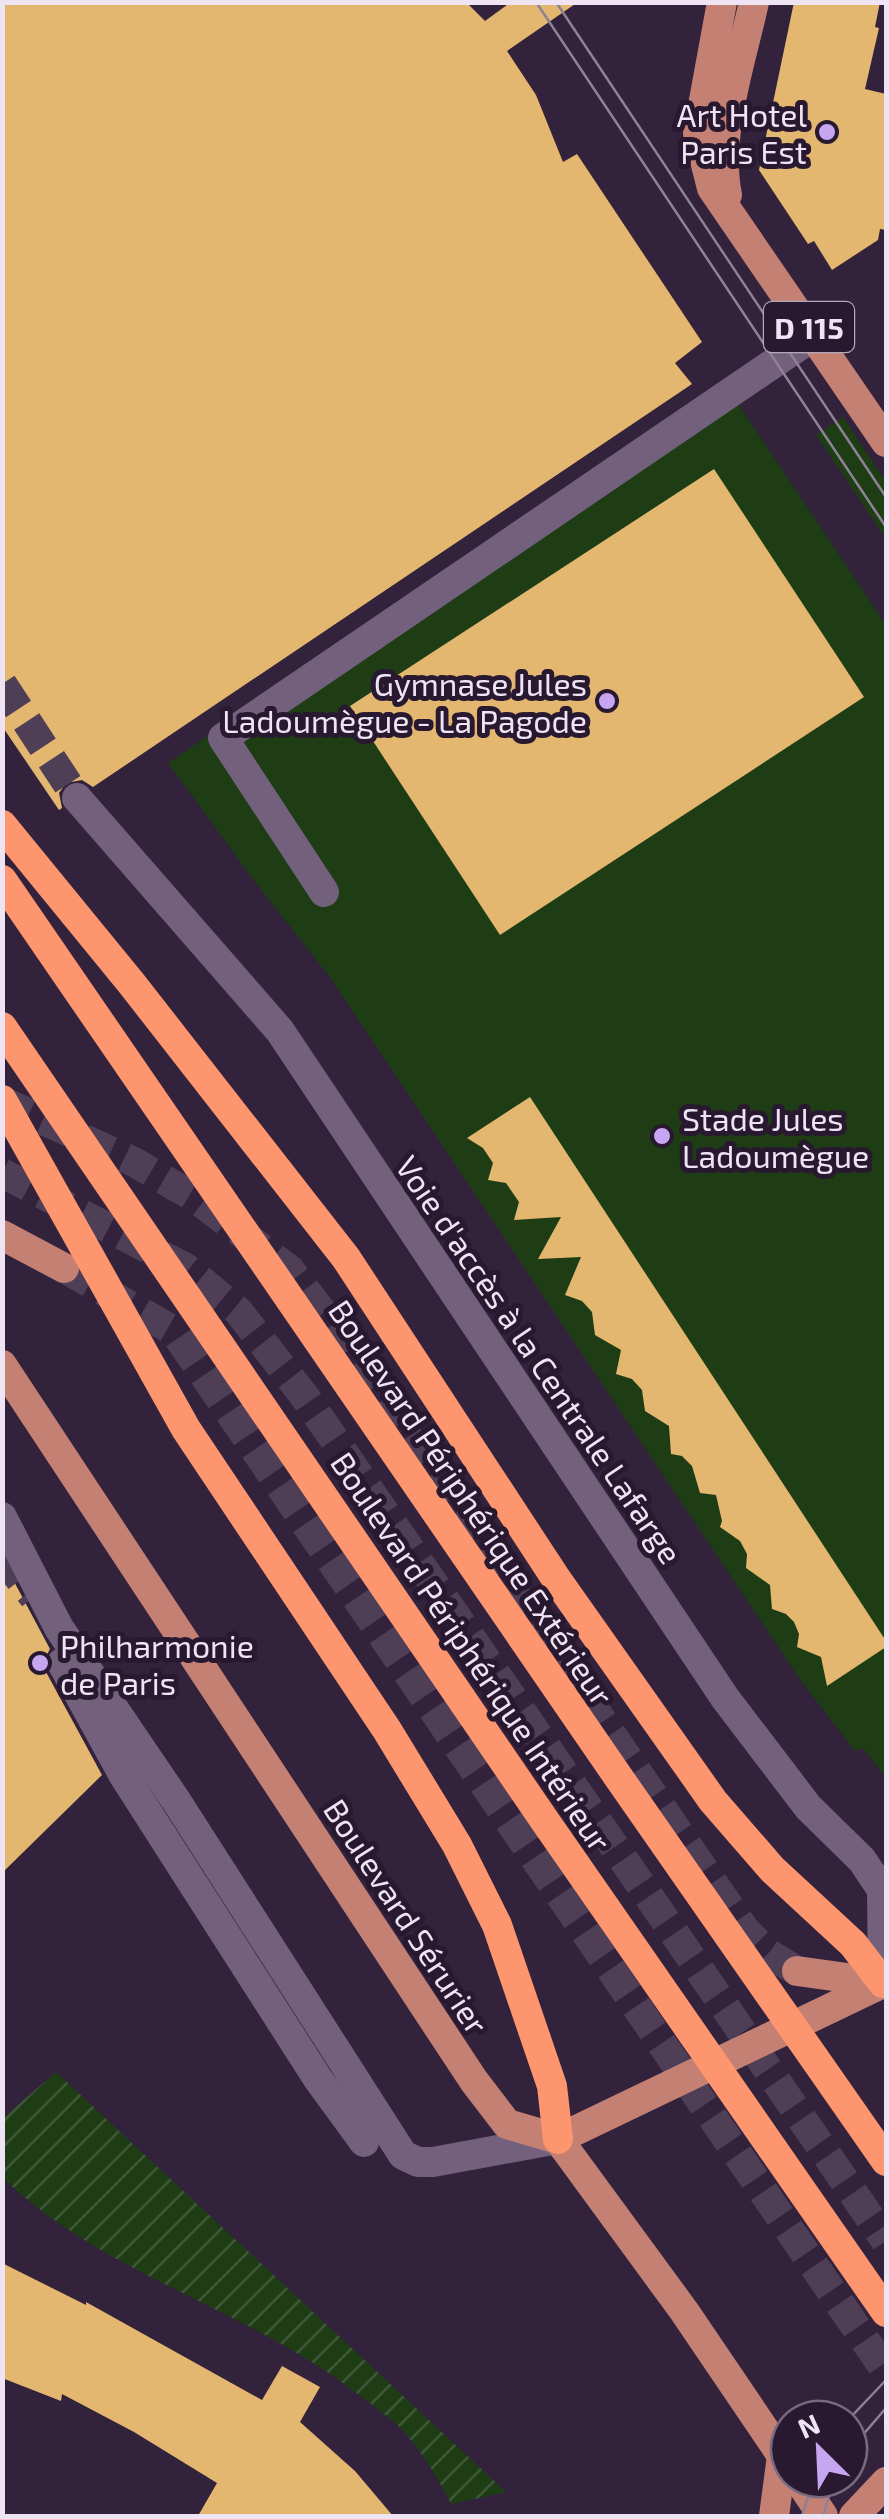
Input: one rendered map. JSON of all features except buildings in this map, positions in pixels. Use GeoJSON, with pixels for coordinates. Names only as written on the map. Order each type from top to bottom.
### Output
{"type":"FeatureCollection","features":[{"type":"Feature","properties":{"kind":"highway"},"geometry":{"type":"LineString","coordinates":[[2,825],[346,1258],[556,1580],[714,1800],[772,1869],[853,1944],[885,1985]]}},
{"type":"Feature","properties":{"kind":"highway","name":"Boulevard Périphérique Extérieur"},"geometry":{"type":"LineString","coordinates":[[2,880],[886,2161]]}},
{"type":"Feature","properties":{"kind":"highway","name":"Boulevard Périphérique Intérieur"},"geometry":{"type":"LineString","coordinates":[[2,1027],[886,2312]]}},
{"type":"Feature","properties":{"kind":"highway"},"geometry":{"type":"LineString","coordinates":[[2,1100],[186,1430],[387,1730],[457,1845],[497,1925],[552,2086],[558,2139]]}},
{"type":"Feature","properties":{"kind":"main road","name":"D 115"},"geometry":{"type":"LineString","coordinates":[[722,2],[698,133],[712,188],[886,442]]}},
{"type":"Feature","properties":{"kind":"main road","name":"D 115"},"geometry":{"type":"LineString","coordinates":[[731,213],[724,156],[754,2]]}},
{"type":"Feature","properties":{"kind":"main road"},"geometry":{"type":"LineString","coordinates":[[2,1234],[64,1268]]}},
{"type":"Feature","properties":{"kind":"main road","name":"Boulevard Sérurier"},"geometry":{"type":"LineString","coordinates":[[2,1366],[474,2081],[508,2124],[558,2139]]}},
{"type":"Feature","properties":{"kind":"main road"},"geometry":{"type":"LineString","coordinates":[[798,1972],[885,1985]]}},
{"type":"Feature","properties":{"kind":"main road"},"geometry":{"type":"LineString","coordinates":[[769,2436],[684,2311],[558,2139],[885,1985]]}},
{"type":"Feature","properties":{"kind":"main road"},"geometry":{"type":"LineString","coordinates":[[854,2516],[886,2482]]}},
{"type":"Feature","properties":{"kind":"lane"},"geometry":{"type":"LineString","coordinates":[[324,892],[223,738],[815,335]]}},
{"type":"Feature","properties":{"kind":"lane","name":"Voie d'accès à la Centrale Lafarge"},"geometry":{"type":"LineString","coordinates":[[77,798],[280,1031],[725,1698],[808,1807],[862,1860],[882,1890],[885,1985]]}},
{"type":"Feature","properties":{"kind":"lane"},"geometry":{"type":"LineString","coordinates":[[2,1516],[59,1628],[188,1818],[403,2154],[418,2162],[432,2162],[558,2139]]}},
{"type":"Feature","properties":{"kind":"lane"},"geometry":{"type":"LineString","coordinates":[[2,1558],[124,1776],[318,2079],[364,2142]]}},
{"type":"Feature","properties":{"kind":"green space","name":"Stade Jules Ladoumègue"},"geometry":{"type":"Polygon","coordinates":[[[725,384],[886,625],[886,1778],[863,1748],[855,1751],[801,1681],[329,976],[168,763],[725,384]]]}},
{"type":"Feature","properties":{"kind":"green space"},"geometry":{"type":"Polygon","coordinates":[[[843,417],[886,482],[886,539],[816,435],[843,417]]]}},
{"type":"Feature","properties":{"kind":"green space"},"geometry":{"type":"Polygon","coordinates":[[[56,2072],[506,2492],[451,2504],[406,2434],[359,2395],[271,2338],[86,2241],[3,2178],[3,2118],[56,2072]]]}},
{"type":"Feature","properties":{"kind":"tunnel"},"geometry":{"type":"LineString","coordinates":[[2,684],[77,798]]}},
{"type":"Feature","properties":{"kind":"tunnel"},"geometry":{"type":"LineString","coordinates":[[2,1101],[134,1162],[194,1197],[290,1270],[745,1930],[769,1954],[797,1971]]}},
{"type":"Feature","properties":{"kind":"tunnel"},"geometry":{"type":"LineString","coordinates":[[2,1173],[186,1268],[238,1311],[305,1397],[886,2241]]}},
{"type":"Feature","properties":{"kind":"tunnel"},"geometry":{"type":"LineString","coordinates":[[64,1268],[174,1331],[886,2371]]}},
{"type":"Feature","properties":{"kind":"tunnel"},"geometry":{"type":"LineString","coordinates":[[2,1556],[34,1597]]}},
{"type":"Feature","properties":{"kind":"tram line"},"geometry":{"type":"LineString","coordinates":[[536,2],[886,527]]}},
{"type":"Feature","properties":{"kind":"tram line"},"geometry":{"type":"LineString","coordinates":[[556,2],[886,497]]}},
{"type":"Feature","properties":{"kind":"tram line"},"geometry":{"type":"LineString","coordinates":[[868,2399],[886,2380]]}},
{"type":"Feature","properties":{"kind":"tram line"},"geometry":{"type":"LineString","coordinates":[[869,2428],[886,2408]]}},
{"type":"Feature","properties":{"kind":"tram line"},"geometry":{"type":"LineString","coordinates":[[802,2516],[808,2499]]}},
{"type":"Feature","properties":{"kind":"tram line"},"geometry":{"type":"LineString","coordinates":[[823,2516],[828,2499]]}},
{"type":"Feature","properties":{"kind":"place","name":"Art Hotel Paris Est"},"geometry":{"type":"Point","coordinates":[827,132]}},
{"type":"Feature","properties":{"kind":"place","name":"Gymnase Jules Ladoumègue - La Pagode"},"geometry":{"type":"Point","coordinates":[607,701]}},
{"type":"Feature","properties":{"kind":"place","name":"Stade Jules Ladoumègue"},"geometry":{"type":"Point","coordinates":[662,1136]}},
{"type":"Feature","properties":{"kind":"place","name":"Philharmonie de Paris"},"geometry":{"type":"Point","coordinates":[40,1663]}}]}
